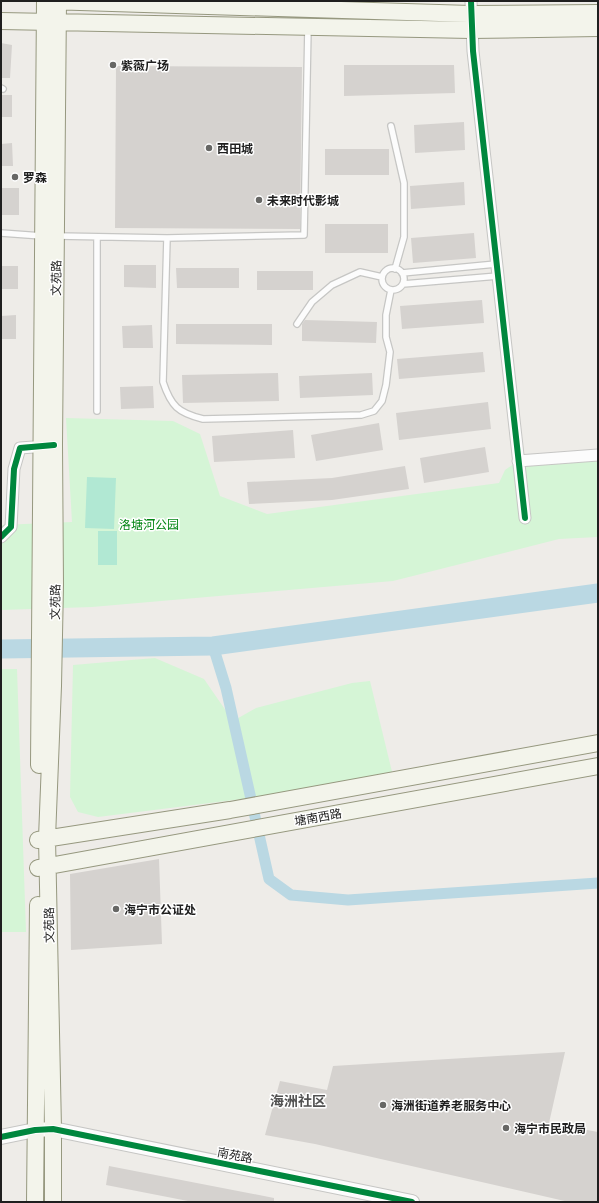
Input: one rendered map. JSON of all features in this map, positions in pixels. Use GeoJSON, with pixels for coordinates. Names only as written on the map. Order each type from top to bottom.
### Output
{"type":"FeatureCollection","features":[{"type":"Feature","properties":{"kind":"main road"},"geometry":{"type":"LineString","coordinates":[[39,1],[58,1],[471,30],[598,28]]}},
{"type":"Feature","properties":{"kind":"main road","name":"文苑路"},"geometry":{"type":"LineString","coordinates":[[45,1],[52,23]]}},
{"type":"Feature","properties":{"kind":"main road","name":"文苑路"},"geometry":{"type":"LineString","coordinates":[[35,1202],[35,1130],[47,687],[52,23],[58,1]]}},
{"type":"Feature","properties":{"kind":"main road"},"geometry":{"type":"LineString","coordinates":[[1,21],[52,23],[308,18],[471,7],[598,13]]}},
{"type":"Feature","properties":{"kind":"main road","name":"塘南西路"},"geometry":{"type":"LineString","coordinates":[[43,839],[230,810],[598,743]]}},
{"type":"Feature","properties":{"kind":"main road","name":"塘南西路"},"geometry":{"type":"LineString","coordinates":[[43,867],[598,766]]}},
{"type":"Feature","properties":{"kind":"main road","name":"文苑路"},"geometry":{"type":"LineString","coordinates":[[43,867],[54,1129],[53,1202]]}},
{"type":"Feature","properties":{"kind":"street"},"geometry":{"type":"LineString","coordinates":[[471,7],[471,30],[525,518]]}},
{"type":"Feature","properties":{"kind":"street"},"geometry":{"type":"LineString","coordinates":[[1,537],[11,526],[14,469],[20,448],[48,446]]}},
{"type":"Feature","properties":{"kind":"street"},"geometry":{"type":"LineString","coordinates":[[518,461],[598,455]]}},
{"type":"Feature","properties":{"kind":"street","name":"南苑路"},"geometry":{"type":"LineString","coordinates":[[1,1137],[35,1130],[54,1129],[380,1199],[412,1202]]}},
{"type":"Feature","properties":{"kind":"lane"},"geometry":{"type":"LineString","coordinates":[[1,233],[50,236],[167,238],[304,235],[308,18]]}},
{"type":"Feature","properties":{"kind":"lane"},"geometry":{"type":"LineString","coordinates":[[391,126],[404,183],[404,238],[395,269]]}},
{"type":"Feature","properties":{"kind":"lane"},"geometry":{"type":"LineString","coordinates":[[97,237],[97,411]]}},
{"type":"Feature","properties":{"kind":"lane"},"geometry":{"type":"LineString","coordinates":[[167,238],[163,382],[168,397],[175,408],[189,416],[203,419],[361,415],[374,411],[382,401],[386,385],[390,352],[386,337],[386,315],[390,290]]}},
{"type":"Feature","properties":{"kind":"lane"},"geometry":{"type":"LineString","coordinates":[[496,264],[402,273],[395,269],[386,271],[382,277],[383,284],[390,290],[398,289],[403,284],[498,276]]}},
{"type":"Feature","properties":{"kind":"lane"},"geometry":{"type":"LineString","coordinates":[[297,324],[312,302],[332,285],[360,272],[382,277]]}},
{"type":"Feature","properties":{"kind":"lane"},"geometry":{"type":"LineString","coordinates":[[402,273],[403,284]]}},
{"type":"Feature","properties":{"kind":"green space","name":"洛塘河公园"},"geometry":{"type":"Polygon","coordinates":[[[66,418],[173,421],[200,434],[220,496],[267,514],[499,483],[505,470],[518,461],[598,455],[598,537],[559,539],[393,581],[92,607],[1,610],[1,525],[72,522],[66,418]]]}},
{"type":"Feature","properties":{"kind":"green space"},"geometry":{"type":"Polygon","coordinates":[[[87,477],[116,478],[114,529],[85,528],[87,477]]]}},
{"type":"Feature","properties":{"kind":"green space"},"geometry":{"type":"Polygon","coordinates":[[[98,531],[117,531],[117,565],[98,565],[98,531]]]}},
{"type":"Feature","properties":{"kind":"green space"},"geometry":{"type":"Polygon","coordinates":[[[155,658],[204,679],[233,721],[256,708],[352,683],[370,681],[394,780],[98,817],[78,812],[70,797],[73,665],[155,658]]]}},
{"type":"Feature","properties":{"kind":"green space"},"geometry":{"type":"Polygon","coordinates":[[[1,669],[17,669],[26,932],[1,932],[1,669]]]}},
{"type":"Feature","properties":{"kind":"building"},"geometry":{"type":"Polygon","coordinates":[[[1,43],[12,45],[10,78],[1,78],[1,43]]]}},
{"type":"Feature","properties":{"kind":"building"},"geometry":{"type":"Polygon","coordinates":[[[344,65],[454,65],[455,93],[344,96],[344,65]]]}},
{"type":"Feature","properties":{"kind":"building","name":"西田城"},"geometry":{"type":"Polygon","coordinates":[[[116,66],[302,67],[300,229],[115,228],[116,66]]]}},
{"type":"Feature","properties":{"kind":"building"},"geometry":{"type":"Polygon","coordinates":[[[1,95],[12,95],[12,117],[1,117],[1,95]]]}},
{"type":"Feature","properties":{"kind":"building"},"geometry":{"type":"Polygon","coordinates":[[[464,122],[465,150],[415,153],[414,125],[464,122]]]}},
{"type":"Feature","properties":{"kind":"building"},"geometry":{"type":"Polygon","coordinates":[[[12,143],[13,166],[1,166],[1,144],[12,143]]]}},
{"type":"Feature","properties":{"kind":"building"},"geometry":{"type":"Polygon","coordinates":[[[325,149],[389,149],[389,175],[325,175],[325,149]]]}},
{"type":"Feature","properties":{"kind":"building"},"geometry":{"type":"Polygon","coordinates":[[[464,182],[465,205],[411,209],[410,186],[464,182]]]}},
{"type":"Feature","properties":{"kind":"building"},"geometry":{"type":"Polygon","coordinates":[[[1,188],[19,188],[19,215],[1,215],[1,188]]]}},
{"type":"Feature","properties":{"kind":"building"},"geometry":{"type":"Polygon","coordinates":[[[325,224],[388,224],[388,253],[325,253],[325,224]]]}},
{"type":"Feature","properties":{"kind":"building"},"geometry":{"type":"Polygon","coordinates":[[[474,233],[476,258],[413,263],[411,238],[474,233]]]}},
{"type":"Feature","properties":{"kind":"building"},"geometry":{"type":"Polygon","coordinates":[[[124,265],[156,265],[156,288],[124,287],[124,265]]]}},
{"type":"Feature","properties":{"kind":"building"},"geometry":{"type":"Polygon","coordinates":[[[1,266],[18,266],[18,289],[1,289],[1,266]]]}},
{"type":"Feature","properties":{"kind":"building"},"geometry":{"type":"Polygon","coordinates":[[[176,268],[239,268],[239,288],[177,288],[176,268]]]}},
{"type":"Feature","properties":{"kind":"building"},"geometry":{"type":"Polygon","coordinates":[[[257,271],[313,271],[313,290],[257,290],[257,271]]]}},
{"type":"Feature","properties":{"kind":"building"},"geometry":{"type":"Polygon","coordinates":[[[482,300],[484,323],[402,329],[400,306],[482,300]]]}},
{"type":"Feature","properties":{"kind":"building"},"geometry":{"type":"Polygon","coordinates":[[[16,315],[16,339],[1,339],[1,316],[16,315]]]}},
{"type":"Feature","properties":{"kind":"building"},"geometry":{"type":"Polygon","coordinates":[[[305,320],[377,322],[376,343],[302,341],[302,324],[305,320]]]}},
{"type":"Feature","properties":{"kind":"building"},"geometry":{"type":"Polygon","coordinates":[[[176,324],[272,324],[272,345],[176,344],[176,324]]]}},
{"type":"Feature","properties":{"kind":"building"},"geometry":{"type":"Polygon","coordinates":[[[152,325],[153,348],[123,348],[122,326],[152,325]]]}},
{"type":"Feature","properties":{"kind":"building"},"geometry":{"type":"Polygon","coordinates":[[[483,352],[485,372],[399,379],[397,359],[483,352]]]}},
{"type":"Feature","properties":{"kind":"building"},"geometry":{"type":"Polygon","coordinates":[[[278,373],[279,401],[183,403],[182,375],[278,373]]]}},
{"type":"Feature","properties":{"kind":"building"},"geometry":{"type":"Polygon","coordinates":[[[372,373],[373,395],[300,398],[299,376],[372,373]]]}},
{"type":"Feature","properties":{"kind":"building"},"geometry":{"type":"Polygon","coordinates":[[[153,386],[154,408],[121,409],[120,387],[153,386]]]}},
{"type":"Feature","properties":{"kind":"building"},"geometry":{"type":"Polygon","coordinates":[[[488,402],[491,429],[399,440],[396,413],[488,402]]]}},
{"type":"Feature","properties":{"kind":"building"},"geometry":{"type":"Polygon","coordinates":[[[379,423],[383,450],[316,461],[311,435],[379,423]]]}},
{"type":"Feature","properties":{"kind":"building"},"geometry":{"type":"Polygon","coordinates":[[[293,430],[295,458],[214,462],[212,436],[293,430]]]}},
{"type":"Feature","properties":{"kind":"building"},"geometry":{"type":"Polygon","coordinates":[[[485,447],[489,472],[424,483],[420,458],[485,447]]]}},
{"type":"Feature","properties":{"kind":"building"},"geometry":{"type":"Polygon","coordinates":[[[405,466],[409,489],[332,500],[249,504],[247,482],[332,478],[405,466]]]}},
{"type":"Feature","properties":{"kind":"building","name":"海宁市公证处"},"geometry":{"type":"Polygon","coordinates":[[[159,859],[162,944],[71,950],[70,874],[159,859]]]}},
{"type":"Feature","properties":{"kind":"building"},"geometry":{"type":"Polygon","coordinates":[[[565,1052],[549,1123],[598,1132],[598,1202],[569,1202],[315,1144],[265,1135],[280,1081],[327,1090],[333,1066],[565,1052]]]}},
{"type":"Feature","properties":{"kind":"building"},"geometry":{"type":"Polygon","coordinates":[[[109,1166],[274,1198],[274,1202],[193,1202],[106,1185],[109,1166]]]}},
{"type":"Feature","properties":{"kind":"waterway"},"geometry":{"type":"LineString","coordinates":[[1,649],[213,646],[598,593]]}},
{"type":"Feature","properties":{"kind":"waterway"},"geometry":{"type":"LineString","coordinates":[[213,646],[226,688],[269,879],[291,895],[348,900],[598,883]]}},
{"type":"Feature","properties":{"kind":"cycle path"},"geometry":{"type":"LineString","coordinates":[[471,1],[473,51],[525,518]]}},
{"type":"Feature","properties":{"kind":"cycle path"},"geometry":{"type":"LineString","coordinates":[[1,537],[11,527],[14,469],[20,448],[54,445]]}},
{"type":"Feature","properties":{"kind":"cycle path"},"geometry":{"type":"LineString","coordinates":[[1,1137],[35,1130],[53,1129],[412,1202]]}},
{"type":"Feature","properties":{"kind":"place","name":"紫薇广场"},"geometry":{"type":"Point","coordinates":[113,65]}},
{"type":"Feature","properties":{"kind":"place","name":"西田城"},"geometry":{"type":"Point","coordinates":[209,148]}},
{"type":"Feature","properties":{"kind":"place","name":"罗森"},"geometry":{"type":"Point","coordinates":[15,177]}},
{"type":"Feature","properties":{"kind":"place","name":"未来时代影城"},"geometry":{"type":"Point","coordinates":[259,200]}},
{"type":"Feature","properties":{"kind":"place","name":"海宁市公证处"},"geometry":{"type":"Point","coordinates":[116,909]}},
{"type":"Feature","properties":{"kind":"place","name":"海洲街道养老服务中心"},"geometry":{"type":"Point","coordinates":[383,1105]}},
{"type":"Feature","properties":{"kind":"place","name":"海宁市民政局"},"geometry":{"type":"Point","coordinates":[506,1128]}},
{"type":"Feature","properties":{"kind":"district","name":"海洲社区"},"geometry":{"type":"Point","coordinates":[298,1101]}}]}
